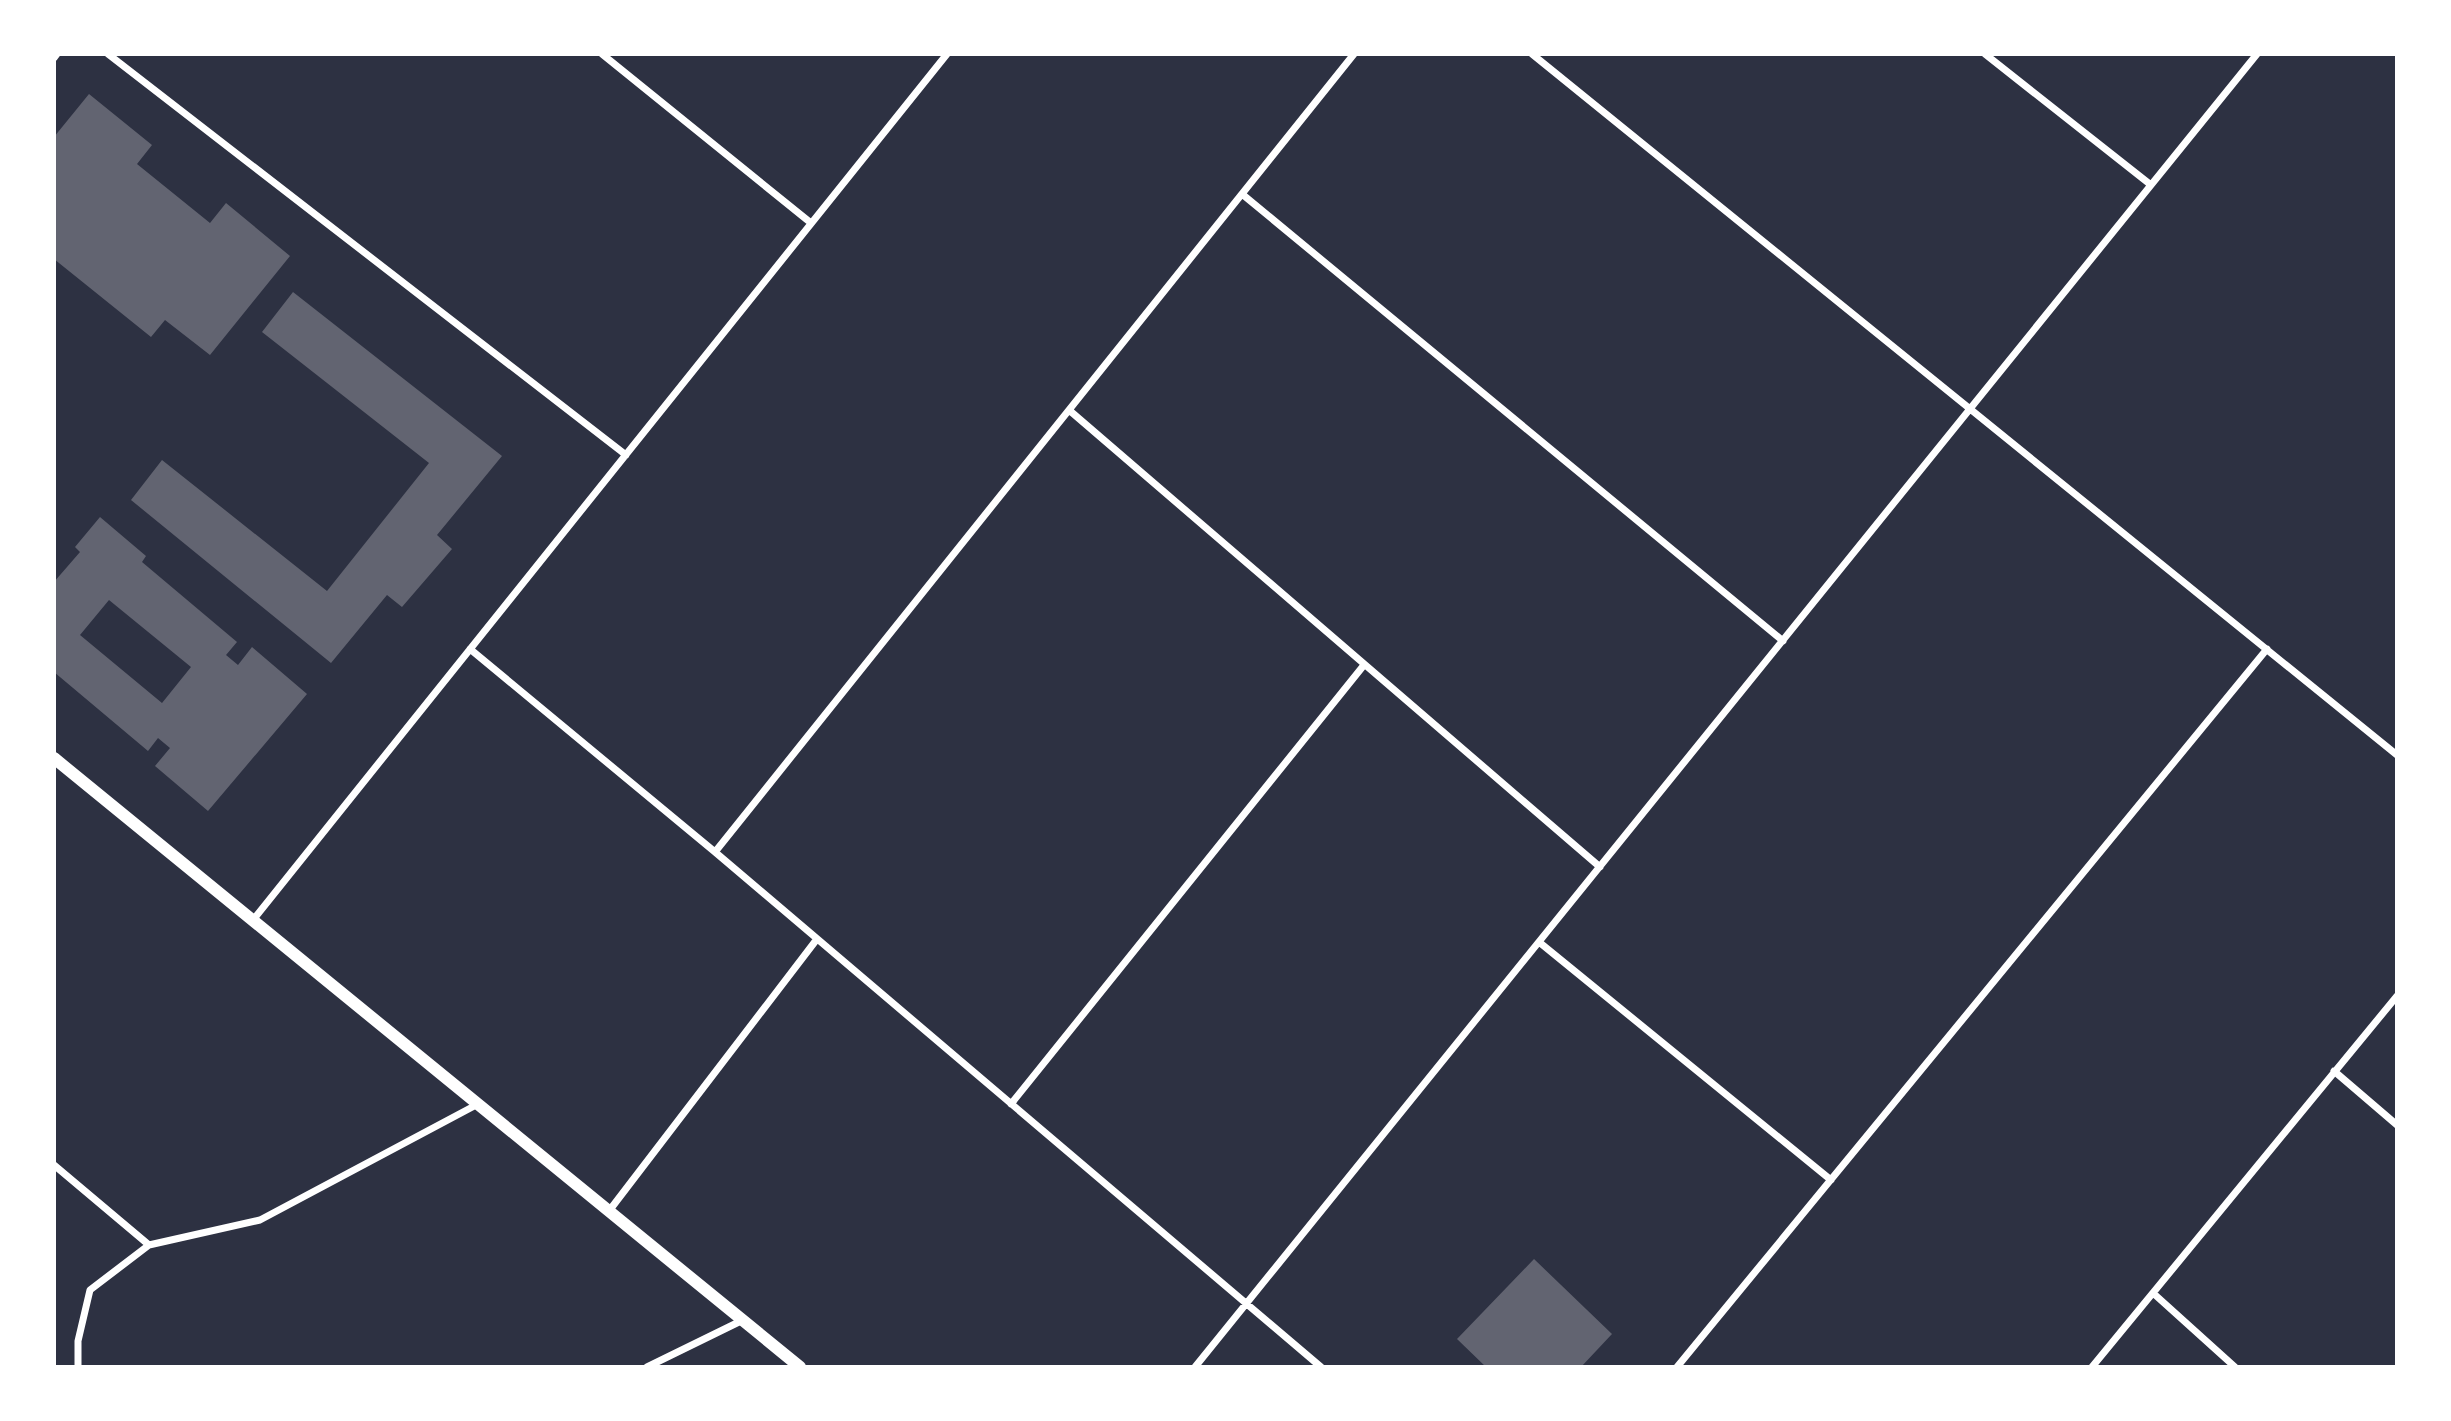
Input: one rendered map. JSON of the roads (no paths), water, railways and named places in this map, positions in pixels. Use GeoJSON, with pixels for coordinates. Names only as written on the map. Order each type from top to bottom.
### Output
{"type":"FeatureCollection","features":[{"type":"Feature","properties":{"kind":"street"},"geometry":{"type":"LineString","coordinates":[[108,54],[626,455]]}},
{"type":"Feature","properties":{"kind":"street"},"geometry":{"type":"LineString","coordinates":[[602,54],[811,223]]}},
{"type":"Feature","properties":{"kind":"street"},"geometry":{"type":"LineString","coordinates":[[253,920],[947,54]]}},
{"type":"Feature","properties":{"kind":"street"},"geometry":{"type":"LineString","coordinates":[[715,852],[1354,54]]}},
{"type":"Feature","properties":{"kind":"street"},"geometry":{"type":"LineString","coordinates":[[1532,54],[2397,755]]}},
{"type":"Feature","properties":{"kind":"street"},"geometry":{"type":"LineString","coordinates":[[1985,54],[2151,185]]}},
{"type":"Feature","properties":{"kind":"street"},"geometry":{"type":"LineString","coordinates":[[1195,1367],[2257,54]]}},
{"type":"Feature","properties":{"kind":"street"},"geometry":{"type":"LineString","coordinates":[[1242,194],[1783,641]]}},
{"type":"Feature","properties":{"kind":"street"},"geometry":{"type":"LineString","coordinates":[[1069,410],[1600,867]]}},
{"type":"Feature","properties":{"kind":"street"},"geometry":{"type":"LineString","coordinates":[[470,649],[715,852],[1321,1367]]}},
{"type":"Feature","properties":{"kind":"street"},"geometry":{"type":"LineString","coordinates":[[1677,1367],[2267,649]]}},
{"type":"Feature","properties":{"kind":"street"},"geometry":{"type":"LineString","coordinates":[[1011,1104],[1364,665]]}},
{"type":"Feature","properties":{"kind":"street"},"geometry":{"type":"LineString","coordinates":[[54,758],[800,1367]]}},
{"type":"Feature","properties":{"kind":"street"},"geometry":{"type":"LineString","coordinates":[[609,1211],[817,939]]}},
{"type":"Feature","properties":{"kind":"street"},"geometry":{"type":"LineString","coordinates":[[1539,942],[1831,1180]]}},
{"type":"Feature","properties":{"kind":"street"},"geometry":{"type":"LineString","coordinates":[[2092,1367],[2397,996]]}},
{"type":"Feature","properties":{"kind":"street"},"geometry":{"type":"LineString","coordinates":[[2334,1072],[2397,1125]]}},
{"type":"Feature","properties":{"kind":"street"},"geometry":{"type":"LineString","coordinates":[[78,1367],[78,1341],[90,1290],[149,1245],[260,1220],[478,1104]]}},
{"type":"Feature","properties":{"kind":"street"},"geometry":{"type":"LineString","coordinates":[[54,1165],[149,1245]]}},
{"type":"Feature","properties":{"kind":"street"},"geometry":{"type":"LineString","coordinates":[[2152,1293],[2235,1367]]}},
{"type":"Feature","properties":{"kind":"street"},"geometry":{"type":"LineString","coordinates":[[647,1367],[743,1320]]}}]}
